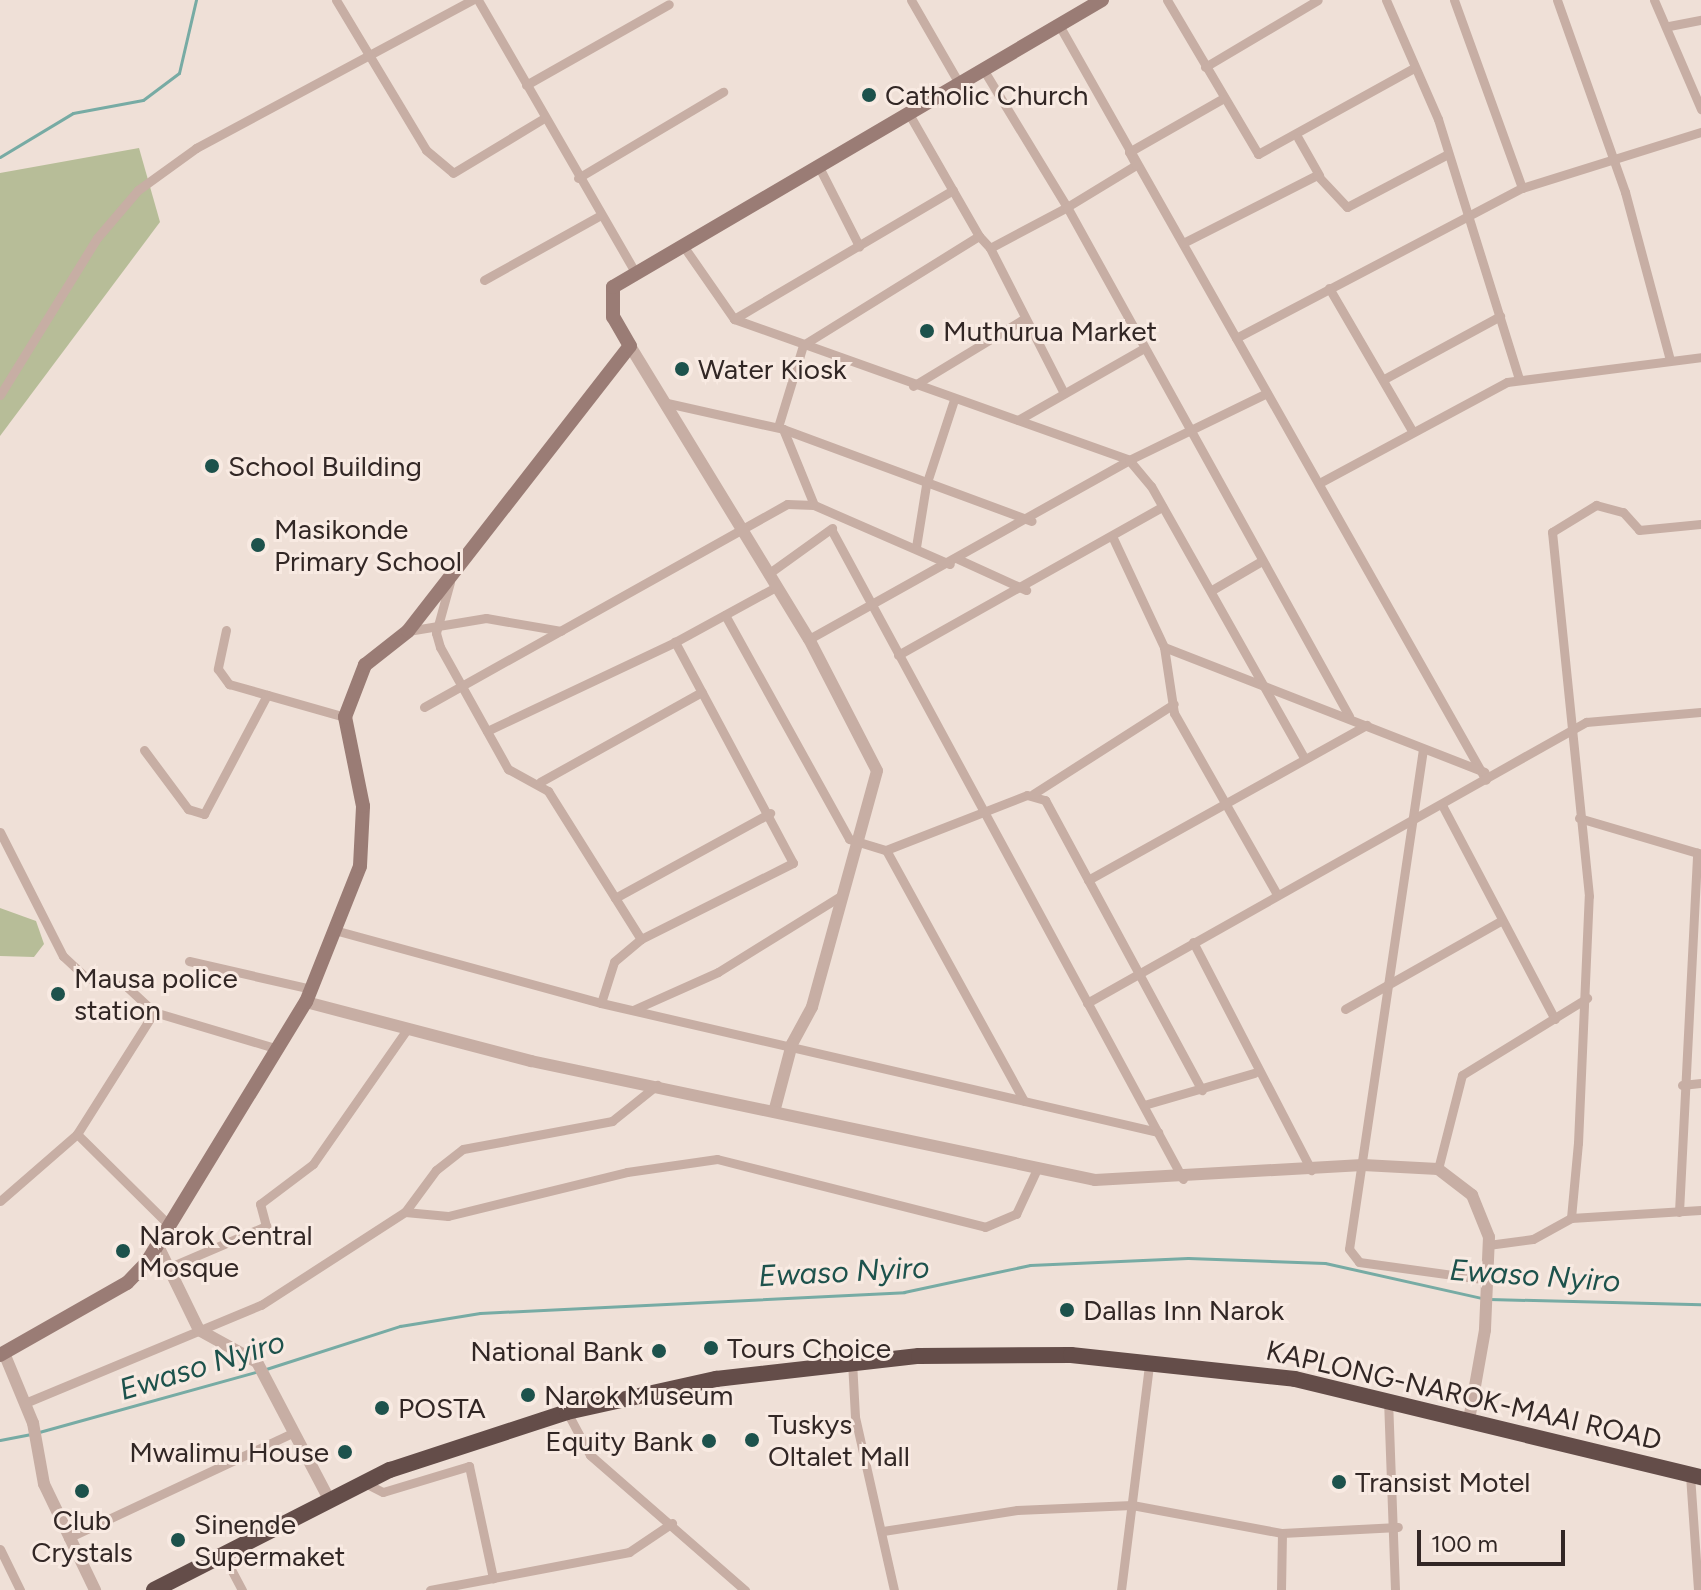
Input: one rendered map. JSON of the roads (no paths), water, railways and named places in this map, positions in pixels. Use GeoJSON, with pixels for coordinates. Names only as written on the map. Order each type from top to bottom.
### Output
{"type":"FeatureCollection","features":[{"type":"Feature","properties":{"kind":"highway","name":"KAPLONG-NAROK-MAAI ROAD"},"geometry":{"type":"LineString","coordinates":[[154,1590],[363,1482],[567,1412],[716,1379],[852,1361],[1016,1353],[1244,1371],[1388,1399],[1696,1476]]}},
{"type":"Feature","properties":{"kind":"main road"},"geometry":{"type":"LineString","coordinates":[[1,1351],[127,1283],[158,1246],[278,1049],[308,996],[338,931],[363,844],[345,717],[365,665],[408,631],[630,346],[609,294],[635,272],[684,247],[1102,0]]}},
{"type":"Feature","properties":{"kind":"street"},"geometry":{"type":"LineString","coordinates":[[336,0],[426,150],[453,173],[544,118]]}},
{"type":"Feature","properties":{"kind":"street"},"geometry":{"type":"LineString","coordinates":[[0,395],[97,238],[138,190],[196,148],[472,0]]}},
{"type":"Feature","properties":{"kind":"street"},"geometry":{"type":"LineString","coordinates":[[478,0],[635,272]]}},
{"type":"Feature","properties":{"kind":"street"},"geometry":{"type":"LineString","coordinates":[[911,0],[959,83]]}},
{"type":"Feature","properties":{"kind":"street"},"geometry":{"type":"LineString","coordinates":[[1167,0],[1222,99],[1258,154],[1298,138],[1414,68]]}},
{"type":"Feature","properties":{"kind":"street"},"geometry":{"type":"LineString","coordinates":[[1205,67],[1318,0]]}},
{"type":"Feature","properties":{"kind":"street"},"geometry":{"type":"LineString","coordinates":[[1386,0],[1448,154],[1519,379]]}},
{"type":"Feature","properties":{"kind":"street"},"geometry":{"type":"LineString","coordinates":[[1454,0],[1522,188]]}},
{"type":"Feature","properties":{"kind":"street"},"geometry":{"type":"LineString","coordinates":[[1557,0],[1613,155],[1670,360]]}},
{"type":"Feature","properties":{"kind":"street"},"geometry":{"type":"LineString","coordinates":[[1654,0],[1669,26],[1701,109]]}},
{"type":"Feature","properties":{"kind":"street"},"geometry":{"type":"LineString","coordinates":[[526,85],[669,4]]}},
{"type":"Feature","properties":{"kind":"street"},"geometry":{"type":"LineString","coordinates":[[1669,26],[1701,20]]}},
{"type":"Feature","properties":{"kind":"street"},"geometry":{"type":"LineString","coordinates":[[1059,25],[1267,393],[1323,481],[1485,776]]}},
{"type":"Feature","properties":{"kind":"street"},"geometry":{"type":"LineString","coordinates":[[983,69],[1067,207],[1260,562],[1349,716]]}},
{"type":"Feature","properties":{"kind":"street"},"geometry":{"type":"LineString","coordinates":[[578,178],[723,92]]}},
{"type":"Feature","properties":{"kind":"street"},"geometry":{"type":"LineString","coordinates":[[1136,165],[1129,152],[1222,99]]}},
{"type":"Feature","properties":{"kind":"street"},"geometry":{"type":"LineString","coordinates":[[909,114],[979,236],[990,248],[1022,320],[1064,393]]}},
{"type":"Feature","properties":{"kind":"street"},"geometry":{"type":"LineString","coordinates":[[1236,338],[1465,214],[1522,188],[1613,155],[1701,132]]}},
{"type":"Feature","properties":{"kind":"street"},"geometry":{"type":"LineString","coordinates":[[1298,138],[1334,201],[1347,207],[1448,154]]}},
{"type":"Feature","properties":{"kind":"street"},"geometry":{"type":"LineString","coordinates":[[990,248],[1067,207],[1136,165]]}},
{"type":"Feature","properties":{"kind":"street"},"geometry":{"type":"LineString","coordinates":[[819,167],[859,246]]}},
{"type":"Feature","properties":{"kind":"street"},"geometry":{"type":"LineString","coordinates":[[1183,243],[1319,175]]}},
{"type":"Feature","properties":{"kind":"street"},"geometry":{"type":"LineString","coordinates":[[734,319],[953,190]]}},
{"type":"Feature","properties":{"kind":"street"},"geometry":{"type":"LineString","coordinates":[[484,280],[601,215]]}},
{"type":"Feature","properties":{"kind":"street"},"geometry":{"type":"LineString","coordinates":[[979,236],[803,345],[780,428],[814,505],[832,518],[1026,590]]}},
{"type":"Feature","properties":{"kind":"street"},"geometry":{"type":"LineString","coordinates":[[684,247],[734,319],[913,386],[1129,460],[1162,507],[1212,590],[1304,757]]}},
{"type":"Feature","properties":{"kind":"street"},"geometry":{"type":"LineString","coordinates":[[1329,288],[1386,378],[1411,429]]}},
{"type":"Feature","properties":{"kind":"street"},"geometry":{"type":"LineString","coordinates":[[1386,378],[1500,316]]}},
{"type":"Feature","properties":{"kind":"street"},"geometry":{"type":"LineString","coordinates":[[913,386],[1022,320]]}},
{"type":"Feature","properties":{"kind":"street"},"geometry":{"type":"LineString","coordinates":[[630,346],[742,528],[774,588],[809,639],[877,771],[861,845],[842,895],[812,1007],[792,1044],[774,1112]]}},
{"type":"Feature","properties":{"kind":"street"},"geometry":{"type":"LineString","coordinates":[[1018,420],[1144,348]]}},
{"type":"Feature","properties":{"kind":"street"},"geometry":{"type":"LineString","coordinates":[[1323,481],[1411,429],[1519,379],[1701,357]]}},
{"type":"Feature","properties":{"kind":"street"},"geometry":{"type":"LineString","coordinates":[[809,639],[1032,521],[1129,460],[1267,393]]}},
{"type":"Feature","properties":{"kind":"street"},"geometry":{"type":"LineString","coordinates":[[916,547],[926,485],[954,400]]}},
{"type":"Feature","properties":{"kind":"street"},"geometry":{"type":"LineString","coordinates":[[667,403],[780,428],[926,485],[1032,521]]}},
{"type":"Feature","properties":{"kind":"street"},"geometry":{"type":"LineString","coordinates":[[424,707],[460,682],[563,631],[787,504],[814,505]]}},
{"type":"Feature","properties":{"kind":"street"},"geometry":{"type":"LineString","coordinates":[[1571,1218],[1587,998],[1589,896],[1552,532],[1596,505],[1623,512],[1639,530],[1701,524]]}},
{"type":"Feature","properties":{"kind":"street"},"geometry":{"type":"LineString","coordinates":[[898,655],[1026,590],[1162,507]]}},
{"type":"Feature","properties":{"kind":"street"},"geometry":{"type":"LineString","coordinates":[[832,518],[832,531],[983,815],[1183,1179]]}},
{"type":"Feature","properties":{"kind":"street"},"geometry":{"type":"LineString","coordinates":[[768,574],[832,531]]}},
{"type":"Feature","properties":{"kind":"street"},"geometry":{"type":"LineString","coordinates":[[1112,536],[1164,647],[1175,701],[1174,713],[1277,894]]}},
{"type":"Feature","properties":{"kind":"street"},"geometry":{"type":"LineString","coordinates":[[1212,590],[1260,562]]}},
{"type":"Feature","properties":{"kind":"street"},"geometry":{"type":"LineString","coordinates":[[454,571],[437,640],[508,769],[540,782],[641,939]]}},
{"type":"Feature","properties":{"kind":"street"},"geometry":{"type":"LineString","coordinates":[[487,731],[675,642],[774,588]]}},
{"type":"Feature","properties":{"kind":"street"},"geometry":{"type":"LineString","coordinates":[[725,615],[843,833],[861,845],[886,850],[1033,794],[1163,716],[1175,701]]}},
{"type":"Feature","properties":{"kind":"street"},"geometry":{"type":"LineString","coordinates":[[408,631],[443,622],[486,618],[563,631]]}},
{"type":"Feature","properties":{"kind":"street"},"geometry":{"type":"LineString","coordinates":[[226,630],[221,677],[267,695],[345,717]]}},
{"type":"Feature","properties":{"kind":"street"},"geometry":{"type":"LineString","coordinates":[[601,1003],[614,962],[641,939],[791,865],[794,855],[675,642]]}},
{"type":"Feature","properties":{"kind":"street"},"geometry":{"type":"LineString","coordinates":[[1164,647],[1349,716],[1485,776]]}},
{"type":"Feature","properties":{"kind":"street"},"geometry":{"type":"LineString","coordinates":[[540,782],[702,692]]}},
{"type":"Feature","properties":{"kind":"street"},"geometry":{"type":"LineString","coordinates":[[144,750],[182,803],[204,814],[267,695]]}},
{"type":"Feature","properties":{"kind":"street"},"geometry":{"type":"LineString","coordinates":[[1087,1003],[1137,971],[1411,819],[1442,805],[1485,776],[1597,720],[1701,712]]}},
{"type":"Feature","properties":{"kind":"street"},"geometry":{"type":"LineString","coordinates":[[1088,880],[1304,757],[1367,725]]}},
{"type":"Feature","properties":{"kind":"street"},"geometry":{"type":"LineString","coordinates":[[1423,749],[1351,1257],[1488,1280]]}},
{"type":"Feature","properties":{"kind":"street"},"geometry":{"type":"LineString","coordinates":[[1033,794],[1045,800],[1202,1090]]}},
{"type":"Feature","properties":{"kind":"street"},"geometry":{"type":"LineString","coordinates":[[1442,805],[1499,922],[1555,1019]]}},
{"type":"Feature","properties":{"kind":"street"},"geometry":{"type":"LineString","coordinates":[[615,898],[770,813]]}},
{"type":"Feature","properties":{"kind":"street"},"geometry":{"type":"LineString","coordinates":[[1579,818],[1699,853],[1682,1085],[1679,1212]]}},
{"type":"Feature","properties":{"kind":"street"},"geometry":{"type":"LineString","coordinates":[[0,832],[63,956],[87,978],[126,986],[154,1012],[278,1049]]}},
{"type":"Feature","properties":{"kind":"street"},"geometry":{"type":"LineString","coordinates":[[886,850],[1024,1101]]}},
{"type":"Feature","properties":{"kind":"street"},"geometry":{"type":"LineString","coordinates":[[633,1010],[718,972],[842,895]]}},
{"type":"Feature","properties":{"kind":"street"},"geometry":{"type":"LineString","coordinates":[[1345,1009],[1499,922]]}},
{"type":"Feature","properties":{"kind":"street"},"geometry":{"type":"LineString","coordinates":[[338,931],[601,1003],[792,1044],[1158,1132]]}},
{"type":"Feature","properties":{"kind":"street"},"geometry":{"type":"LineString","coordinates":[[1193,942],[1254,1073],[1311,1170]]}},
{"type":"Feature","properties":{"kind":"street"},"geometry":{"type":"LineString","coordinates":[[189,961],[308,996],[405,1032],[1095,1180],[1183,1179],[1363,1165],[1438,1169],[1472,1195],[1488,1245],[1488,1280],[1469,1420]]}},
{"type":"Feature","properties":{"kind":"street"},"geometry":{"type":"LineString","coordinates":[[1438,1169],[1457,1081],[1587,998]]}},
{"type":"Feature","properties":{"kind":"street"},"geometry":{"type":"LineString","coordinates":[[0,1201],[77,1134],[154,1012]]}},
{"type":"Feature","properties":{"kind":"street"},"geometry":{"type":"LineString","coordinates":[[168,1268],[266,1226],[260,1204],[313,1164],[405,1032]]}},
{"type":"Feature","properties":{"kind":"street"},"geometry":{"type":"LineString","coordinates":[[1144,1105],[1254,1073]]}},
{"type":"Feature","properties":{"kind":"street"},"geometry":{"type":"LineString","coordinates":[[1682,1085],[1701,1083]]}},
{"type":"Feature","properties":{"kind":"street"},"geometry":{"type":"LineString","coordinates":[[25,1403],[261,1305],[405,1212],[436,1170],[463,1149],[612,1121],[657,1085]]}},
{"type":"Feature","properties":{"kind":"street"},"geometry":{"type":"LineString","coordinates":[[77,1134],[170,1226]]}},
{"type":"Feature","properties":{"kind":"street"},"geometry":{"type":"LineString","coordinates":[[405,1212],[448,1216],[627,1172],[717,1159],[985,1227],[1016,1214],[1037,1169]]}},
{"type":"Feature","properties":{"kind":"street"},"geometry":{"type":"LineString","coordinates":[[1488,1245],[1533,1239],[1571,1218],[1701,1210]]}},
{"type":"Feature","properties":{"kind":"street"},"geometry":{"type":"LineString","coordinates":[[158,1246],[199,1330],[257,1362],[329,1499]]}},
{"type":"Feature","properties":{"kind":"street"},"geometry":{"type":"LineString","coordinates":[[1,1351],[33,1423],[32,1441],[68,1538],[95,1590]]}},
{"type":"Feature","properties":{"kind":"street"},"geometry":{"type":"LineString","coordinates":[[852,1361],[855,1417],[883,1531],[892,1589]]}},
{"type":"Feature","properties":{"kind":"street"},"geometry":{"type":"LineString","coordinates":[[1121,1590],[1149,1364]]}},
{"type":"Feature","properties":{"kind":"street"},"geometry":{"type":"LineString","coordinates":[[1388,1399],[1398,1527],[1395,1590]]}},
{"type":"Feature","properties":{"kind":"street"},"geometry":{"type":"LineString","coordinates":[[567,1412],[580,1445],[745,1590]]}},
{"type":"Feature","properties":{"kind":"street"},"geometry":{"type":"LineString","coordinates":[[68,1538],[294,1432]]}},
{"type":"Feature","properties":{"kind":"street"},"geometry":{"type":"LineString","coordinates":[[363,1482],[383,1492],[469,1466],[493,1578]]}},
{"type":"Feature","properties":{"kind":"street"},"geometry":{"type":"LineString","coordinates":[[1696,1476],[1698,1590]]}},
{"type":"Feature","properties":{"kind":"street"},"geometry":{"type":"LineString","coordinates":[[883,1531],[1017,1510],[1132,1505],[1282,1533],[1398,1527]]}},
{"type":"Feature","properties":{"kind":"street"},"geometry":{"type":"LineString","coordinates":[[430,1590],[629,1552],[672,1523]]}},
{"type":"Feature","properties":{"kind":"street"},"geometry":{"type":"LineString","coordinates":[[1281,1590],[1282,1533]]}},
{"type":"Feature","properties":{"kind":"street"},"geometry":{"type":"LineString","coordinates":[[0,1549],[20,1590]]}},
{"type":"Feature","properties":{"kind":"street"},"geometry":{"type":"LineString","coordinates":[[223,1553],[242,1590]]}},
{"type":"Feature","properties":{"kind":"street"},"geometry":{"type":"LineString","coordinates":[[0,1579],[12,1573]]}},
{"type":"Feature","properties":{"kind":"waterway"},"geometry":{"type":"LineString","coordinates":[[0,157],[73,113],[143,100],[179,73],[196,0]]}},
{"type":"Feature","properties":{"kind":"waterway","name":"Ewaso Nyiro"},"geometry":{"type":"LineString","coordinates":[[266,1369],[400,1326],[480,1313],[904,1292],[1030,1265],[1188,1258],[1325,1263],[1482,1298]]}},
{"type":"Feature","properties":{"kind":"waterway","name":"Ewaso Nyiro"},"geometry":{"type":"LineString","coordinates":[[1489,1299],[1701,1304]]}},
{"type":"Feature","properties":{"kind":"waterway","name":"Ewaso Nyiro"},"geometry":{"type":"LineString","coordinates":[[39,1432],[259,1371]]}},
{"type":"Feature","properties":{"kind":"waterway","name":"Ewaso Nyiro"},"geometry":{"type":"LineString","coordinates":[[0,1440],[32,1434]]}},
{"type":"Feature","properties":{"kind":"place","name":"Catholic Church"},"geometry":{"type":"Point","coordinates":[869,95]}},
{"type":"Feature","properties":{"kind":"place","name":"Muthurua Market"},"geometry":{"type":"Point","coordinates":[927,331]}},
{"type":"Feature","properties":{"kind":"place","name":"Water Kiosk"},"geometry":{"type":"Point","coordinates":[682,369]}},
{"type":"Feature","properties":{"kind":"place","name":"School Building"},"geometry":{"type":"Point","coordinates":[212,466]}},
{"type":"Feature","properties":{"kind":"place","name":"Masikonde Primary School"},"geometry":{"type":"Point","coordinates":[258,545]}},
{"type":"Feature","properties":{"kind":"place","name":"Mausa police station"},"geometry":{"type":"Point","coordinates":[58,994]}},
{"type":"Feature","properties":{"kind":"place","name":"Narok Central Mosque"},"geometry":{"type":"Point","coordinates":[123,1251]}},
{"type":"Feature","properties":{"kind":"place","name":"Dallas Inn Narok"},"geometry":{"type":"Point","coordinates":[1067,1310]}},
{"type":"Feature","properties":{"kind":"place","name":"Tours Choice"},"geometry":{"type":"Point","coordinates":[711,1348]}},
{"type":"Feature","properties":{"kind":"place","name":"National Bank"},"geometry":{"type":"Point","coordinates":[659,1351]}},
{"type":"Feature","properties":{"kind":"place","name":"Narok Museum"},"geometry":{"type":"Point","coordinates":[528,1395]}},
{"type":"Feature","properties":{"kind":"place","name":"POSTA"},"geometry":{"type":"Point","coordinates":[382,1408]}},
{"type":"Feature","properties":{"kind":"place","name":"Tuskys Oltalet Mall"},"geometry":{"type":"Point","coordinates":[752,1440]}},
{"type":"Feature","properties":{"kind":"place","name":"Equity Bank"},"geometry":{"type":"Point","coordinates":[709,1441]}},
{"type":"Feature","properties":{"kind":"place","name":"Mwalimu House"},"geometry":{"type":"Point","coordinates":[345,1452]}},
{"type":"Feature","properties":{"kind":"place","name":"Transist Motel"},"geometry":{"type":"Point","coordinates":[1339,1482]}},
{"type":"Feature","properties":{"kind":"place","name":"Club Crystals"},"geometry":{"type":"Point","coordinates":[82,1491]}},
{"type":"Feature","properties":{"kind":"place","name":"Sinende Supermaket"},"geometry":{"type":"Point","coordinates":[178,1540]}}]}
